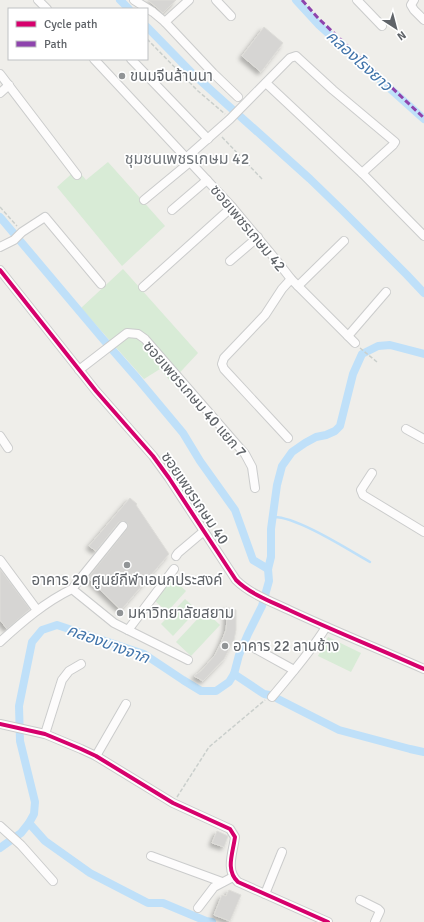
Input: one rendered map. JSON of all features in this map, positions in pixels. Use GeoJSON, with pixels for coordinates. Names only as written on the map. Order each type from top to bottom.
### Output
{"type":"FeatureCollection","features":[{"type":"Feature","properties":{"kind":"street"},"geometry":{"type":"LineString","coordinates":[[38,0],[46,8]]}},
{"type":"Feature","properties":{"kind":"street"},"geometry":{"type":"LineString","coordinates":[[134,0],[147,8]]}},
{"type":"Feature","properties":{"kind":"street"},"geometry":{"type":"LineString","coordinates":[[165,22],[189,0]]}},
{"type":"Feature","properties":{"kind":"street"},"geometry":{"type":"LineString","coordinates":[[216,0],[232,16]]}},
{"type":"Feature","properties":{"kind":"street"},"geometry":{"type":"LineString","coordinates":[[357,0],[382,26]]}},
{"type":"Feature","properties":{"kind":"street"},"geometry":{"type":"LineString","coordinates":[[414,0],[411,5],[424,20]]}},
{"type":"Feature","properties":{"kind":"street"},"geometry":{"type":"LineString","coordinates":[[148,9],[165,22],[238,97]]}},
{"type":"Feature","properties":{"kind":"street"},"geometry":{"type":"LineString","coordinates":[[144,200],[189,160],[290,58],[296,56],[333,90],[394,140],[395,142],[393,145],[362,173]]}},
{"type":"Feature","properties":{"kind":"street","name":"ซอยเพชรเกษม 42"},"geometry":{"type":"LineString","coordinates":[[95,60],[208,180],[258,237],[291,280],[355,343]]}},
{"type":"Feature","properties":{"kind":"street"},"geometry":{"type":"LineString","coordinates":[[132,60],[208,140]]}},
{"type":"Feature","properties":{"kind":"street"},"geometry":{"type":"LineString","coordinates":[[0,74],[77,175]]}},
{"type":"Feature","properties":{"kind":"street"},"geometry":{"type":"LineString","coordinates":[[266,83],[362,173],[424,236]]}},
{"type":"Feature","properties":{"kind":"street"},"geometry":{"type":"LineString","coordinates":[[0,92],[9,85]]}},
{"type":"Feature","properties":{"kind":"street"},"geometry":{"type":"LineString","coordinates":[[172,210],[208,180]]}},
{"type":"Feature","properties":{"kind":"street"},"geometry":{"type":"LineString","coordinates":[[143,287],[232,207]]}},
{"type":"Feature","properties":{"kind":"street"},"geometry":{"type":"LineString","coordinates":[[0,247],[45,217],[101,284]]}},
{"type":"Feature","properties":{"kind":"street"},"geometry":{"type":"LineString","coordinates":[[230,261],[258,237]]}},
{"type":"Feature","properties":{"kind":"street"},"geometry":{"type":"LineString","coordinates":[[298,286],[344,241]]}},
{"type":"Feature","properties":{"kind":"street","name":"ซอยเพชรเกษม 40"},"geometry":{"type":"LineString","coordinates":[[0,270],[79,370],[153,456],[236,580],[256,594],[272,602],[424,669]]}},
{"type":"Feature","properties":{"kind":"street"},"geometry":{"type":"LineString","coordinates":[[288,438],[224,369],[222,364],[224,358],[265,315],[282,289],[291,280]]}},
{"type":"Feature","properties":{"kind":"street"},"geometry":{"type":"LineString","coordinates":[[348,336],[386,292]]}},
{"type":"Feature","properties":{"kind":"street","name":"ซอยเพชรเกษม 40 แยก 7"},"geometry":{"type":"LineString","coordinates":[[79,370],[114,342],[128,333],[138,334],[145,339],[245,454],[252,467],[255,488]]}},
{"type":"Feature","properties":{"kind":"street"},"geometry":{"type":"LineString","coordinates":[[406,429],[424,439]]}},
{"type":"Feature","properties":{"kind":"street"},"geometry":{"type":"LineString","coordinates":[[1,439],[8,448]]}},
{"type":"Feature","properties":{"kind":"street"},"geometry":{"type":"LineString","coordinates":[[372,473],[361,490],[363,496],[424,532]]}},
{"type":"Feature","properties":{"kind":"street"},"geometry":{"type":"LineString","coordinates":[[0,642],[37,610],[57,596],[72,589],[123,526]]}},
{"type":"Feature","properties":{"kind":"street"},"geometry":{"type":"LineString","coordinates":[[176,556],[178,552],[204,531]]}},
{"type":"Feature","properties":{"kind":"street"},"geometry":{"type":"LineString","coordinates":[[0,560],[37,610]]}},
{"type":"Feature","properties":{"kind":"street"},"geometry":{"type":"LineString","coordinates":[[128,630],[174,569]]}},
{"type":"Feature","properties":{"kind":"street"},"geometry":{"type":"LineString","coordinates":[[72,589],[114,623],[188,660]]}},
{"type":"Feature","properties":{"kind":"street"},"geometry":{"type":"LineString","coordinates":[[272,697],[315,645],[326,627]]}},
{"type":"Feature","properties":{"kind":"street"},"geometry":{"type":"LineString","coordinates":[[256,649],[294,670]]}},
{"type":"Feature","properties":{"kind":"street"},"geometry":{"type":"LineString","coordinates":[[44,734],[62,680],[69,671],[81,664]]}},
{"type":"Feature","properties":{"kind":"street"},"geometry":{"type":"LineString","coordinates":[[96,756],[126,704]]}},
{"type":"Feature","properties":{"kind":"street"},"geometry":{"type":"LineString","coordinates":[[2,724],[44,734],[81,749],[96,756],[173,803],[230,829],[234,832],[236,837],[230,869],[233,877],[238,882],[328,922]]}},
{"type":"Feature","properties":{"kind":"street"},"geometry":{"type":"LineString","coordinates":[[0,826],[21,845],[53,881]]}},
{"type":"Feature","properties":{"kind":"street"},"geometry":{"type":"LineString","coordinates":[[265,894],[282,852]]}},
{"type":"Feature","properties":{"kind":"street"},"geometry":{"type":"LineString","coordinates":[[151,856],[222,882]]}},
{"type":"Feature","properties":{"kind":"street"},"geometry":{"type":"LineString","coordinates":[[198,908],[214,887],[233,877]]}},
{"type":"Feature","properties":{"kind":"street"},"geometry":{"type":"LineString","coordinates":[[360,900],[378,908],[380,911],[375,922]]}},
{"type":"Feature","properties":{"kind":"path"},"geometry":{"type":"LineString","coordinates":[[148,40],[198,91],[234,115]]}},
{"type":"Feature","properties":{"kind":"path"},"geometry":{"type":"LineString","coordinates":[[217,132],[262,179]]}},
{"type":"Feature","properties":{"kind":"path"},"geometry":{"type":"LineString","coordinates":[[0,207],[18,235]]}},
{"type":"Feature","properties":{"kind":"path"},"geometry":{"type":"LineString","coordinates":[[355,343],[377,362]]}},
{"type":"Feature","properties":{"kind":"path"},"geometry":{"type":"LineString","coordinates":[[173,803],[209,747],[264,701],[272,697]]}},
{"type":"Feature","properties":{"kind":"green space"},"geometry":{"type":"Polygon","coordinates":[[[108,162],[165,226],[122,266],[57,187],[77,169],[86,180],[108,162]]]}},
{"type":"Feature","properties":{"kind":"green space"},"geometry":{"type":"Polygon","coordinates":[[[123,269],[198,353],[171,382],[160,369],[144,379],[81,308],[123,269]]]}},
{"type":"Feature","properties":{"kind":"green space"},"geometry":{"type":"Polygon","coordinates":[[[173,579],[186,591],[167,612],[154,600],[173,579]]]}},
{"type":"Feature","properties":{"kind":"green space"},"geometry":{"type":"Polygon","coordinates":[[[185,599],[197,610],[173,636],[161,624],[185,599]]]}},
{"type":"Feature","properties":{"kind":"green space"},"geometry":{"type":"Polygon","coordinates":[[[205,611],[220,625],[191,656],[176,642],[205,611]]]}},
{"type":"Feature","properties":{"kind":"green space"},"geometry":{"type":"Polygon","coordinates":[[[328,637],[361,653],[351,672],[318,656],[328,637]]]}},
{"type":"Feature","properties":{"kind":"building"},"geometry":{"type":"Polygon","coordinates":[[[148,0],[176,0],[163,13],[148,0]]]}},
{"type":"Feature","properties":{"kind":"building"},"geometry":{"type":"Polygon","coordinates":[[[264,27],[283,43],[261,72],[242,56],[264,27]]]}},
{"type":"Feature","properties":{"kind":"building","name":"อาคาร 20 ศูนย์กีฬาเอนกประสงค์"},"geometry":{"type":"Polygon","coordinates":[[[130,498],[137,504],[136,505],[169,554],[121,610],[88,578],[127,529],[128,524],[124,521],[119,522],[96,551],[89,546],[130,498]]]}},
{"type":"Feature","properties":{"kind":"building"},"geometry":{"type":"Polygon","coordinates":[[[0,569],[30,609],[7,629],[0,620],[0,569]]]}},
{"type":"Feature","properties":{"kind":"building","name":"อาคาร 22 ลานช้าง"},"geometry":{"type":"Polygon","coordinates":[[[226,607],[236,610],[236,630],[234,640],[224,659],[203,681],[194,676],[201,671],[215,655],[221,643],[226,630],[226,607]]]}},
{"type":"Feature","properties":{"kind":"building"},"geometry":{"type":"Polygon","coordinates":[[[217,831],[228,836],[224,847],[212,843],[217,831]]]}},
{"type":"Feature","properties":{"kind":"building"},"geometry":{"type":"Polygon","coordinates":[[[229,890],[241,895],[230,921],[214,915],[222,895],[226,896],[229,890]]]}},
{"type":"Feature","properties":{"kind":"waterway"},"geometry":{"type":"LineString","coordinates":[[120,0],[128,8]]}},
{"type":"Feature","properties":{"kind":"waterway","name":"คลองโรงยาว"},"geometry":{"type":"LineString","coordinates":[[296,0],[319,25],[424,119]]}},
{"type":"Feature","properties":{"kind":"waterway"},"geometry":{"type":"LineString","coordinates":[[148,28],[193,74],[310,179],[424,293]]}},
{"type":"Feature","properties":{"kind":"waterway"},"geometry":{"type":"LineString","coordinates":[[0,217],[183,433],[200,461],[235,510],[253,560],[268,569]]}},
{"type":"Feature","properties":{"kind":"waterway","name":"คลองบางจาก"},"geometry":{"type":"LineString","coordinates":[[0,848],[21,833],[34,814],[35,802],[20,741],[19,706],[32,642],[42,630],[57,625],[144,654],[201,691],[216,691],[229,682],[234,674],[239,655],[248,634],[262,606],[269,581],[268,569],[271,557],[271,529],[277,485],[282,466],[292,452],[305,443],[316,437],[335,431],[340,426],[353,374],[362,354],[378,346],[390,345],[424,354]]}},
{"type":"Feature","properties":{"kind":"waterway"},"geometry":{"type":"LineString","coordinates":[[273,517],[283,518],[308,528],[370,562]]}},
{"type":"Feature","properties":{"kind":"waterway"},"geometry":{"type":"LineString","coordinates":[[234,674],[264,694],[269,695]]}},
{"type":"Feature","properties":{"kind":"waterway"},"geometry":{"type":"LineString","coordinates":[[278,699],[339,730],[424,752]]}},
{"type":"Feature","properties":{"kind":"waterway"},"geometry":{"type":"LineString","coordinates":[[29,823],[45,841],[90,873],[148,903],[163,903],[206,921],[212,922]]}},
{"type":"Feature","properties":{"kind":"marked path"},"geometry":{"type":"LineString","coordinates":[[302,0],[319,19],[424,118]]}},
{"type":"Feature","properties":{"kind":"cycle path"},"geometry":{"type":"LineString","coordinates":[[0,270],[96,391],[153,456],[236,580],[254,594],[268,601],[424,669]]}},
{"type":"Feature","properties":{"kind":"cycle path"},"geometry":{"type":"LineString","coordinates":[[0,724],[45,734],[81,749],[96,756],[173,803],[230,829],[235,837],[231,867],[234,877],[238,882],[328,922]]}},
{"type":"Feature","properties":{"kind":"place","name":"ขนมจีนล้านนา"},"geometry":{"type":"Point","coordinates":[122,76]}},
{"type":"Feature","properties":{"kind":"place","name":"อาคาร 20 ศูนย์กีฬาเอนกประสงค์"},"geometry":{"type":"Point","coordinates":[127,565]}},
{"type":"Feature","properties":{"kind":"place","name":"มหาวิทยาลัยสยาม"},"geometry":{"type":"Point","coordinates":[120,613]}},
{"type":"Feature","properties":{"kind":"place","name":"อาคาร 22 ลานช้าง"},"geometry":{"type":"Point","coordinates":[225,646]}},
{"type":"Feature","properties":{"kind":"district","name":"ชุมชนเพชรเกษม 42"},"geometry":{"type":"Point","coordinates":[187,159]}}]}
